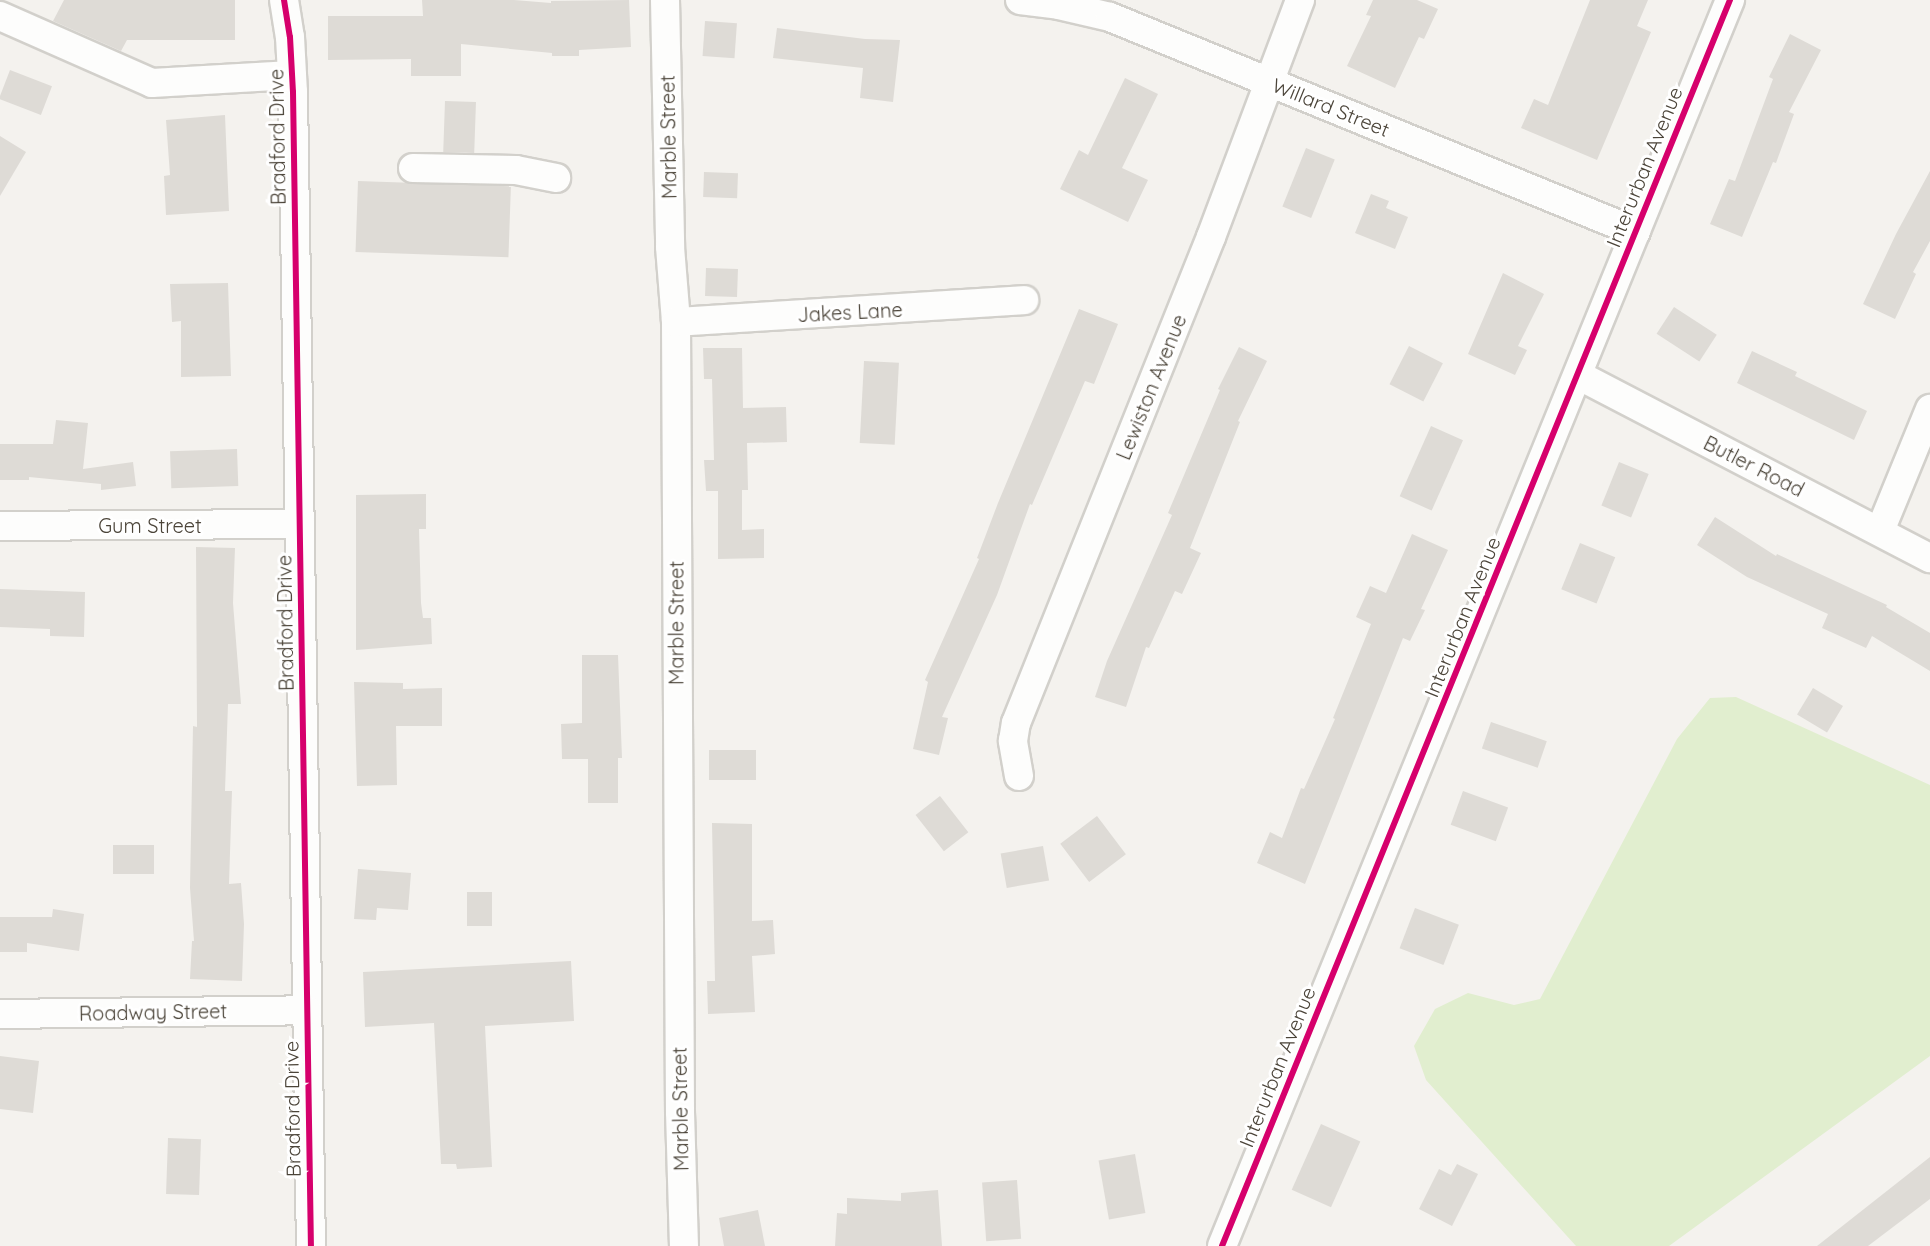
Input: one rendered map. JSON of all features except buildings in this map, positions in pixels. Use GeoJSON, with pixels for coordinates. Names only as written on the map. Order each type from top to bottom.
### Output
{"type":"FeatureCollection","features":[{"type":"Feature","properties":{"kind":"street","name":"Bradford Drive"},"geometry":{"type":"LineString","coordinates":[[284,0],[292,75],[311,1246]]}},
{"type":"Feature","properties":{"kind":"street","name":"Marble Street"},"geometry":{"type":"LineString","coordinates":[[665,0],[670,247],[676,322],[680,1112],[684,1246]]}},
{"type":"Feature","properties":{"kind":"street","name":"Willard Street"},"geometry":{"type":"LineString","coordinates":[[1020,0],[1059,5],[1110,17],[1636,232]]}},
{"type":"Feature","properties":{"kind":"street","name":"Lewiston Avenue"},"geometry":{"type":"LineString","coordinates":[[1019,776],[1013,741],[1016,723],[1211,237],[1300,0]]}},
{"type":"Feature","properties":{"kind":"street","name":"Interurban Avenue"},"geometry":{"type":"LineString","coordinates":[[1222,1246],[1730,0]]}},
{"type":"Feature","properties":{"kind":"street"},"geometry":{"type":"LineString","coordinates":[[0,16],[152,83],[292,75]]}},
{"type":"Feature","properties":{"kind":"street"},"geometry":{"type":"LineString","coordinates":[[412,168],[516,170],[556,178]]}},
{"type":"Feature","properties":{"kind":"street","name":"Jakes Lane"},"geometry":{"type":"LineString","coordinates":[[676,322],[1024,300]]}},
{"type":"Feature","properties":{"kind":"street","name":"Butler Road"},"geometry":{"type":"LineString","coordinates":[[1578,375],[1930,558]]}},
{"type":"Feature","properties":{"kind":"street"},"geometry":{"type":"LineString","coordinates":[[1880,531],[1930,409]]}},
{"type":"Feature","properties":{"kind":"street","name":"Gum Street"},"geometry":{"type":"LineString","coordinates":[[0,526],[300,524]]}},
{"type":"Feature","properties":{"kind":"street","name":"Roadway Street"},"geometry":{"type":"LineString","coordinates":[[0,1014],[307,1010]]}},
{"type":"Feature","properties":{"kind":"green space"},"geometry":{"type":"Polygon","coordinates":[[[1736,697],[1930,785],[1930,1056],[1669,1246],[1576,1246],[1426,1080],[1414,1046],[1435,1009],[1468,993],[1514,1005],[1540,999],[1677,739],[1710,698],[1736,697]]]}},
{"type":"Feature","properties":{"kind":"cycle path"},"geometry":{"type":"LineString","coordinates":[[284,0],[290,37],[293,92],[311,1246]]}},
{"type":"Feature","properties":{"kind":"cycle path"},"geometry":{"type":"LineString","coordinates":[[1222,1246],[1730,0]]}}]}
